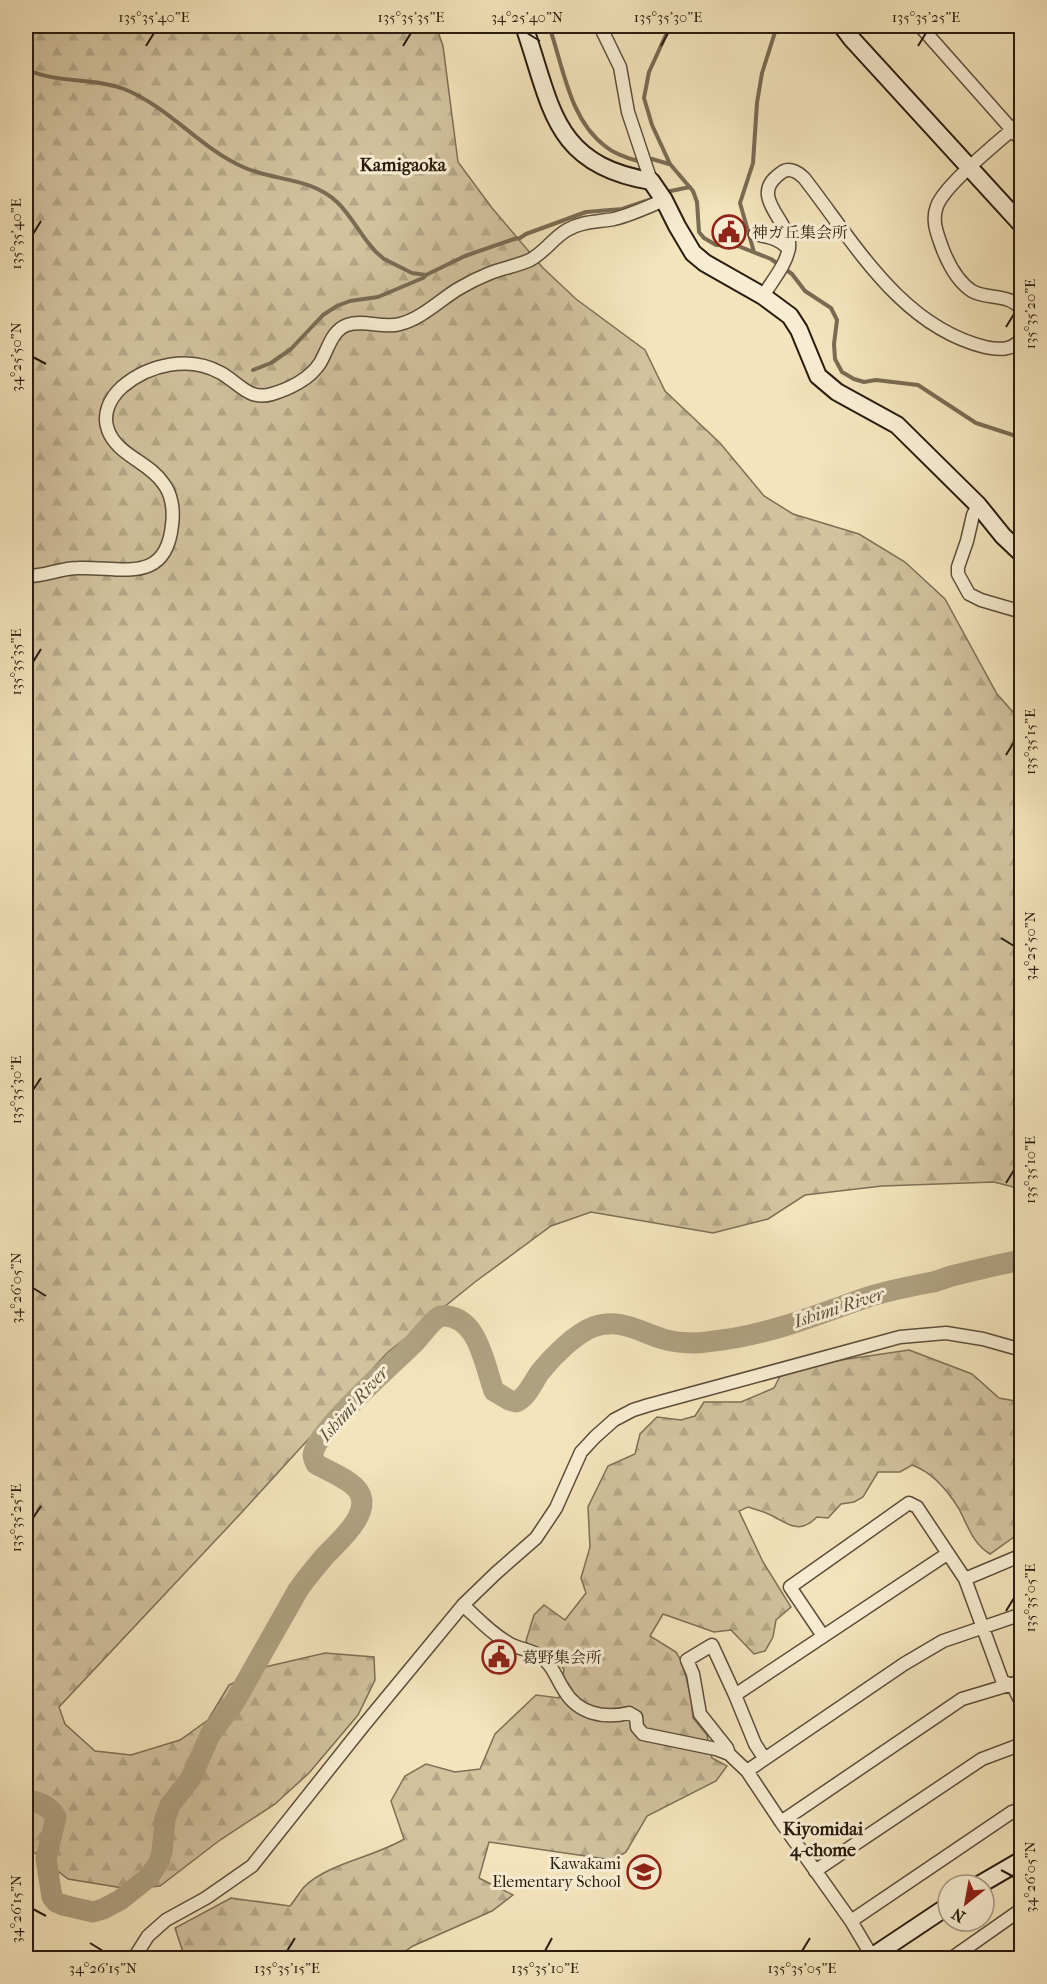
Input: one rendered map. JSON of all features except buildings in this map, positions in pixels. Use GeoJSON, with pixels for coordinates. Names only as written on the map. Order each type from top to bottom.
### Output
{"type":"FeatureCollection","features":[{"type":"Feature","properties":{"kind":"main road"},"geometry":{"type":"LineString","coordinates":[[524,26],[554,116],[563,134],[580,152],[606,169],[651,181],[693,253],[705,263],[765,292],[790,316],[799,330],[818,376],[837,392],[897,425],[978,505],[1003,536],[1022,554]]}},
{"type":"Feature","properties":{"kind":"main road"},"geometry":{"type":"LineString","coordinates":[[842,26],[1022,225]]}},
{"type":"Feature","properties":{"kind":"main road"},"geometry":{"type":"LineString","coordinates":[[996,1875],[1022,1860]]}},
{"type":"Feature","properties":{"kind":"main road"},"geometry":{"type":"LineString","coordinates":[[872,1958],[936,1914]]}},
{"type":"Feature","properties":{"kind":"street"},"geometry":{"type":"LineString","coordinates":[[600,26],[620,66],[628,112],[651,181]]}},
{"type":"Feature","properties":{"kind":"street"},"geometry":{"type":"LineString","coordinates":[[920,26],[1022,141]]}},
{"type":"Feature","properties":{"kind":"street"},"geometry":{"type":"LineString","coordinates":[[1018,26],[1022,29]]}},
{"type":"Feature","properties":{"kind":"street"},"geometry":{"type":"LineString","coordinates":[[1022,121],[946,191],[937,206],[934,227],[946,259],[961,282],[973,292],[1017,303],[1022,310]]}},
{"type":"Feature","properties":{"kind":"street"},"geometry":{"type":"LineString","coordinates":[[765,292],[787,254],[789,240],[770,204],[768,190],[771,181],[783,171],[796,172],[804,178],[884,282],[916,312],[947,333],[989,348],[1006,350],[1022,337]]}},
{"type":"Feature","properties":{"kind":"street"},"geometry":{"type":"LineString","coordinates":[[26,576],[76,568],[121,571],[138,569],[152,564],[162,554],[171,536],[173,518],[172,504],[166,486],[156,474],[117,444],[108,430],[105,416],[109,402],[121,388],[137,376],[162,366],[202,364],[222,373],[254,396],[269,395],[287,389],[319,365],[334,335],[347,325],[362,323],[382,326],[400,325],[487,274],[528,261],[543,252],[565,231],[579,224],[616,218],[664,200]]}},
{"type":"Feature","properties":{"kind":"street"},"geometry":{"type":"LineString","coordinates":[[755,234],[783,242],[787,254]]}},
{"type":"Feature","properties":{"kind":"street"},"geometry":{"type":"LineString","coordinates":[[978,505],[973,515],[958,574],[969,594],[981,600],[1022,612]]}},
{"type":"Feature","properties":{"kind":"street"},"geometry":{"type":"LineString","coordinates":[[134,1959],[148,1936],[166,1920],[206,1898],[252,1866],[463,1605],[536,1538],[556,1508],[581,1452],[614,1420],[633,1410],[900,1337],[946,1333],[983,1339],[1022,1350]]}},
{"type":"Feature","properties":{"kind":"street"},"geometry":{"type":"LineString","coordinates":[[824,1636],[790,1587],[909,1503],[917,1507],[965,1579],[1002,1680],[1016,1683]]}},
{"type":"Feature","properties":{"kind":"street"},"geometry":{"type":"LineString","coordinates":[[735,1695],[947,1554]]}},
{"type":"Feature","properties":{"kind":"street"},"geometry":{"type":"LineString","coordinates":[[965,1579],[1022,1555]]}},
{"type":"Feature","properties":{"kind":"street"},"geometry":{"type":"LineString","coordinates":[[463,1605],[495,1635],[513,1645],[538,1654],[556,1673],[564,1691],[581,1709],[591,1714],[602,1715],[618,1716],[629,1713],[636,1718],[643,1734],[716,1749],[729,1754],[747,1771],[851,1921],[872,1958]]}},
{"type":"Feature","properties":{"kind":"street"},"geometry":{"type":"LineString","coordinates":[[747,1771],[904,1664],[943,1641],[1022,1614]]}},
{"type":"Feature","properties":{"kind":"street"},"geometry":{"type":"LineString","coordinates":[[729,1754],[727,1748],[700,1714],[693,1674],[687,1660],[712,1645],[755,1744],[764,1758]]}},
{"type":"Feature","properties":{"kind":"street"},"geometry":{"type":"LineString","coordinates":[[1016,1683],[1022,1704]]}},
{"type":"Feature","properties":{"kind":"street"},"geometry":{"type":"LineString","coordinates":[[781,1822],[962,1699],[1016,1683]]}},
{"type":"Feature","properties":{"kind":"street"},"geometry":{"type":"LineString","coordinates":[[815,1871],[982,1759],[1021,1744]]}},
{"type":"Feature","properties":{"kind":"street"},"geometry":{"type":"LineString","coordinates":[[851,1921],[1012,1812],[1022,1809]]}},
{"type":"Feature","properties":{"kind":"street"},"geometry":{"type":"LineString","coordinates":[[952,1959],[1022,1910]]}},
{"type":"Feature","properties":{"kind":"green space"},"geometry":{"type":"Polygon","coordinates":[[[26,26],[436,26],[443,46],[458,162],[492,208],[543,268],[576,299],[645,350],[665,391],[720,443],[764,496],[793,514],[859,534],[905,562],[945,599],[997,694],[1021,721],[1021,1189],[994,1182],[882,1186],[805,1195],[768,1219],[713,1233],[591,1212],[551,1226],[475,1282],[387,1353],[59,1707],[65,1724],[95,1751],[131,1755],[180,1740],[208,1720],[229,1685],[265,1667],[325,1653],[374,1657],[375,1680],[358,1715],[309,1773],[275,1804],[220,1840],[160,1886],[129,1889],[68,1879],[26,1846],[26,26]]]}},
{"type":"Feature","properties":{"kind":"green space"},"geometry":{"type":"Polygon","coordinates":[[[909,1350],[972,1374],[999,1398],[1021,1402],[1021,1532],[990,1554],[975,1540],[959,1509],[945,1489],[933,1477],[912,1465],[900,1472],[878,1472],[863,1497],[854,1502],[841,1504],[828,1518],[817,1517],[803,1526],[792,1526],[748,1507],[739,1511],[763,1562],[791,1607],[776,1620],[773,1637],[765,1651],[754,1654],[731,1630],[714,1632],[663,1614],[650,1636],[676,1652],[683,1664],[693,1718],[707,1735],[712,1758],[727,1766],[716,1781],[647,1816],[626,1852],[613,1860],[489,1842],[479,1878],[513,1895],[492,1911],[413,1946],[395,1958],[185,1958],[175,1928],[231,1898],[290,1906],[304,1887],[314,1879],[404,1839],[391,1801],[405,1776],[426,1764],[455,1772],[480,1769],[495,1734],[536,1695],[559,1698],[564,1669],[542,1649],[530,1647],[526,1641],[534,1615],[544,1605],[565,1620],[586,1593],[581,1578],[590,1547],[588,1507],[608,1466],[635,1454],[640,1434],[657,1417],[681,1420],[695,1416],[704,1402],[741,1402],[774,1388],[781,1374],[807,1365],[909,1350]]]}},
{"type":"Feature","properties":{"kind":"waterway"},"geometry":{"type":"LineString","coordinates":[[549,26],[569,90],[583,121],[593,135],[609,149],[638,161]]}},
{"type":"Feature","properties":{"kind":"waterway"},"geometry":{"type":"LineString","coordinates":[[670,26],[649,72],[644,98],[652,125],[670,164],[693,191],[697,202],[699,232],[704,238],[716,245],[738,246],[771,259],[792,274],[805,291],[831,308],[837,320],[835,359],[842,372],[864,382],[876,380],[918,385],[976,423],[1022,438]]}},
{"type":"Feature","properties":{"kind":"waterway"},"geometry":{"type":"LineString","coordinates":[[754,252],[740,203],[753,163],[757,103],[762,73],[777,26]]}},
{"type":"Feature","properties":{"kind":"waterway"},"geometry":{"type":"LineString","coordinates":[[26,69],[50,77],[100,83],[124,89],[156,106],[227,159],[255,171],[316,188],[337,202],[376,252],[384,259],[412,273],[426,275],[465,256],[520,238],[586,212],[622,209],[652,199]]}},
{"type":"Feature","properties":{"kind":"waterway"},"geometry":{"type":"LineString","coordinates":[[652,159],[669,164]]}},
{"type":"Feature","properties":{"kind":"waterway"},"geometry":{"type":"LineString","coordinates":[[666,192],[690,187]]}},
{"type":"Feature","properties":{"kind":"waterway"},"geometry":{"type":"LineString","coordinates":[[253,370],[271,363],[291,349],[323,315],[337,306],[350,301],[378,297],[426,275]]}},
{"type":"Feature","properties":{"kind":"waterway","name":"Ishimi River"},"geometry":{"type":"LineString","coordinates":[[26,1800],[43,1804],[56,1817],[46,1859],[52,1897],[56,1902],[93,1912],[120,1900],[149,1877],[159,1862],[162,1852],[165,1819],[170,1805],[191,1778],[211,1733],[234,1703],[298,1590],[324,1557],[345,1536],[361,1509],[362,1500],[356,1488],[316,1464],[313,1455],[317,1445],[340,1416],[440,1316],[453,1317],[471,1331],[483,1355],[494,1391],[516,1402],[524,1396],[541,1371],[558,1352],[586,1330],[603,1324],[638,1329],[663,1339],[679,1342],[698,1343],[742,1337],[816,1316],[871,1296],[1022,1260]]}},
{"type":"Feature","properties":{"kind":"place","name":"神ガ丘集会所"},"geometry":{"type":"Point","coordinates":[729,232]}},
{"type":"Feature","properties":{"kind":"place","name":"葛野集会所"},"geometry":{"type":"Point","coordinates":[499,1657]}},
{"type":"Feature","properties":{"kind":"place","name":"Kawakami Elementary School"},"geometry":{"type":"Point","coordinates":[644,1872]}},
{"type":"Feature","properties":{"kind":"district","name":"Kamigaoka"},"geometry":{"type":"Point","coordinates":[403,165]}},
{"type":"Feature","properties":{"kind":"district","name":"Kiyomidai 4-chome"},"geometry":{"type":"Point","coordinates":[823,1839]}}]}
